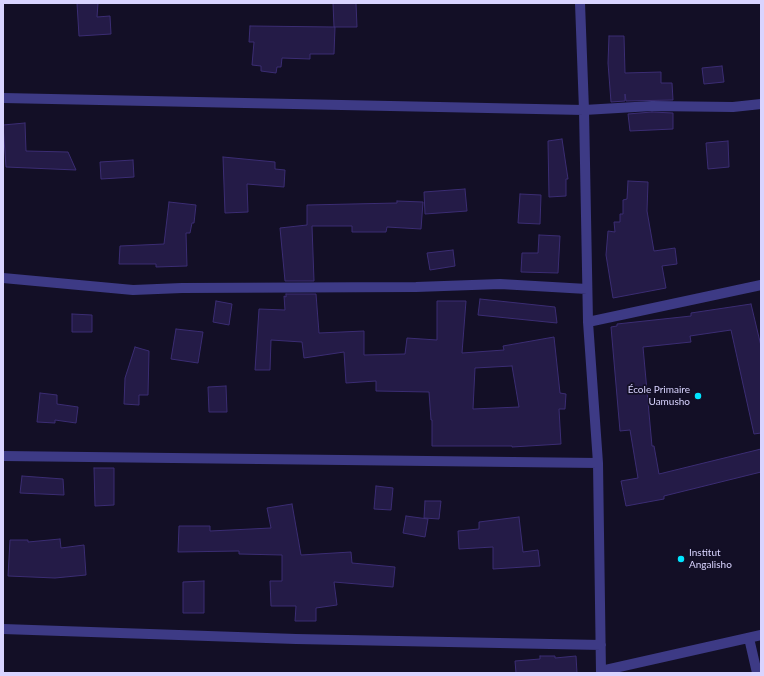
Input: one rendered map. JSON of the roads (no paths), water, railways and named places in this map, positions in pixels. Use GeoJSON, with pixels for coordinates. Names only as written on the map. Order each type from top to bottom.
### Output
{"type":"FeatureCollection","features":[{"type":"Feature","properties":{"kind":"street"},"geometry":{"type":"LineString","coordinates":[[580,3],[584,110],[588,322],[598,463],[601,672],[761,635]]}},
{"type":"Feature","properties":{"kind":"street"},"geometry":{"type":"LineString","coordinates":[[3,98],[584,110],[652,106],[733,107],[761,104]]}},
{"type":"Feature","properties":{"kind":"street"},"geometry":{"type":"LineString","coordinates":[[3,278],[133,290],[182,288],[393,288],[500,284],[587,288]]}},
{"type":"Feature","properties":{"kind":"street"},"geometry":{"type":"LineString","coordinates":[[588,322],[761,285]]}},
{"type":"Feature","properties":{"kind":"street"},"geometry":{"type":"LineString","coordinates":[[3,456],[598,463]]}},
{"type":"Feature","properties":{"kind":"street"},"geometry":{"type":"LineString","coordinates":[[3,628],[296,639],[601,645]]}},
{"type":"Feature","properties":{"kind":"street"},"geometry":{"type":"LineString","coordinates":[[749,638],[758,673]]}},
{"type":"Feature","properties":{"kind":"place","name":"École Primaire Uamusho"},"geometry":{"type":"Point","coordinates":[698,396]}},
{"type":"Feature","properties":{"kind":"place","name":"Institut Angalisho"},"geometry":{"type":"Point","coordinates":[681,559]}}]}
